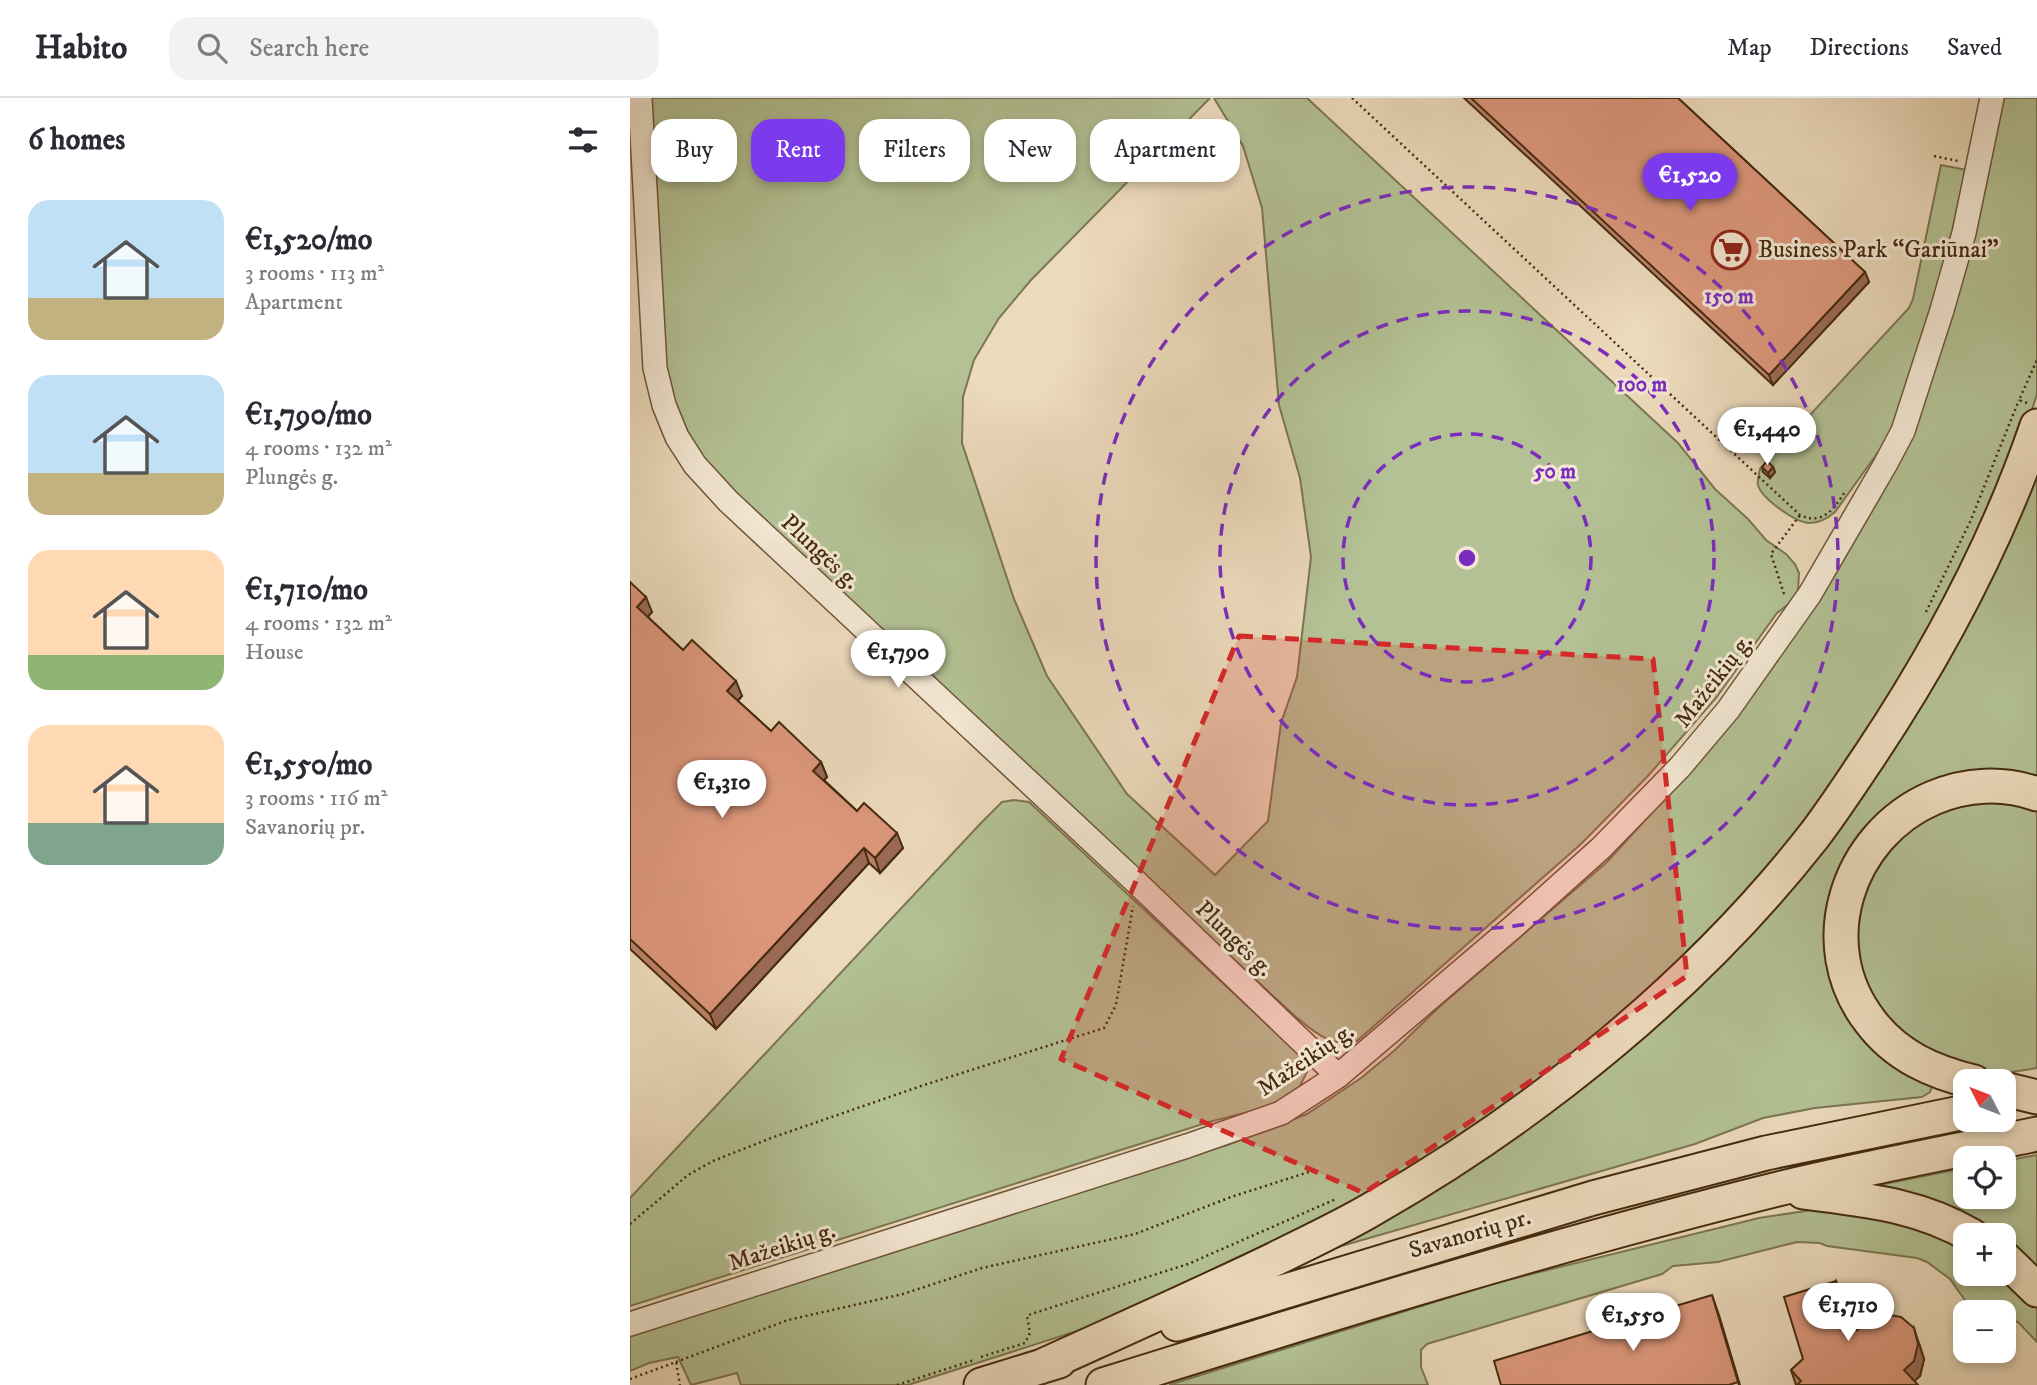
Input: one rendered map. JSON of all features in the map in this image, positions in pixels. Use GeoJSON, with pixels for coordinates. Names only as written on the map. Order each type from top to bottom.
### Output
{"type":"FeatureCollection","features":[{"type":"Feature","properties":{"kind":"highway"},"geometry":{"type":"LineString","coordinates":[[1040,1367],[1221,1285],[1371,1210],[1469,1149],[1528,1108],[1649,1010],[1720,941],[1776,881],[1814,836],[1880,740],[1952,621],[2003,513],[2028,410]]}},
{"type":"Feature","properties":{"kind":"highway"},"geometry":{"type":"LineString","coordinates":[[1953,1076],[1914,1061],[1897,1049],[1871,1023],[1853,992],[1847,972],[1842,927],[1849,885],[1867,851],[1880,834],[1909,810],[1944,793],[1963,788],[2002,787],[2023,789],[2037,794]]}},
{"type":"Feature","properties":{"kind":"highway"},"geometry":{"type":"LineString","coordinates":[[2016,1092],[2037,1097]]}},
{"type":"Feature","properties":{"kind":"highway"},"geometry":{"type":"LineString","coordinates":[[2016,1101],[2037,1097]]}},
{"type":"Feature","properties":{"kind":"highway","name":"Savanorių pr."},"geometry":{"type":"LineString","coordinates":[[981,1385],[1593,1198],[1766,1153],[1953,1114]]}},
{"type":"Feature","properties":{"kind":"highway","name":"Savanorių pr."},"geometry":{"type":"LineString","coordinates":[[1103,1385],[1482,1268],[1780,1188],[2037,1134]]}},
{"type":"Feature","properties":{"kind":"highway"},"geometry":{"type":"LineString","coordinates":[[1780,1188],[1909,1208],[1953,1225]]}},
{"type":"Feature","properties":{"kind":"highway"},"geometry":{"type":"LineString","coordinates":[[2016,1270],[2037,1290]]}},
{"type":"Feature","properties":{"kind":"street","name":"Plungės g."},"geometry":{"type":"LineString","coordinates":[[640,98],[654,368],[664,405],[695,465],[787,558],[1137,883],[1338,1076]]}},
{"type":"Feature","properties":{"kind":"street","name":"Mažeikių g."},"geometry":{"type":"LineString","coordinates":[[630,1324],[1254,1124],[1281,1113],[1338,1076],[1601,848],[1680,767],[1728,710],[1832,560],[1903,431],[1964,233],[1992,98]]}},
{"type":"Feature","properties":{"kind":"path"},"geometry":{"type":"LineString","coordinates":[[1352,98],[1800,515],[1814,519],[1826,515],[1837,504],[1851,482]]}},
{"type":"Feature","properties":{"kind":"path"},"geometry":{"type":"LineString","coordinates":[[1934,156],[1978,166]]}},
{"type":"Feature","properties":{"kind":"path"},"geometry":{"type":"LineString","coordinates":[[1923,618],[2028,410],[2037,360]]}},
{"type":"Feature","properties":{"kind":"path"},"geometry":{"type":"LineString","coordinates":[[1793,619],[1771,554],[1800,515]]}},
{"type":"Feature","properties":{"kind":"path"},"geometry":{"type":"LineString","coordinates":[[630,1224],[688,1175],[713,1161],[924,1085],[1104,1028],[1116,1005],[1137,883]]}},
{"type":"Feature","properties":{"kind":"path"},"geometry":{"type":"LineString","coordinates":[[630,1379],[788,1320],[903,1294],[982,1268],[1135,1234],[1231,1197],[1312,1171]]}},
{"type":"Feature","properties":{"kind":"path"},"geometry":{"type":"LineString","coordinates":[[897,1385],[1025,1343],[1030,1333],[1027,1316],[1035,1312],[1188,1264],[1344,1195]]}},
{"type":"Feature","properties":{"kind":"path"},"geometry":{"type":"LineString","coordinates":[[676,1363],[680,1385]]}},
{"type":"Feature","properties":{"kind":"highlighted area"},"geometry":{"type":"Polygon","coordinates":[[[1239,636],[1653,659],[1687,976],[1364,1193],[1061,1059],[1239,636]]]}},
{"type":"Feature","properties":{"kind":"green space"},"geometry":{"type":"Polygon","coordinates":[[[647,98],[1210,98],[1189,119],[1090,119],[1090,182],[1127,182],[1031,280],[999,318],[974,360],[963,397],[962,443],[1014,599],[1047,676],[1127,794],[1215,875],[1268,821],[1281,723],[1297,677],[1311,557],[1300,478],[1279,405],[1262,208],[1240,141],[1240,119],[1227,119],[1214,98],[1307,98],[1678,443],[1715,489],[1748,519],[1766,540],[1795,564],[1799,573],[1798,591],[1791,602],[1777,613],[1716,698],[1647,777],[1581,844],[1357,1041],[1331,1041],[1296,1017],[776,537],[707,466],[691,442],[679,416],[663,361],[652,182],[737,182],[737,119],[651,119],[651,164],[647,98]]]}},
{"type":"Feature","properties":{"kind":"green space"},"geometry":{"type":"Polygon","coordinates":[[[2003,98],[2037,98],[2037,394],[2024,435],[1957,595],[1780,863],[1633,1014],[1409,1179],[1181,1292],[1077,1331],[908,1385],[741,1385],[737,1373],[691,1385],[678,1357],[649,1363],[630,1371],[630,1334],[1230,1144],[1307,1114],[1361,1078],[1395,1050],[1438,1008],[1607,862],[1700,760],[1761,680],[1833,578],[1881,495],[2003,98]]]}},
{"type":"Feature","properties":{"kind":"green space"},"geometry":{"type":"Polygon","coordinates":[[[1941,165],[1967,170],[1941,279],[1890,434],[1835,512],[1824,520],[1804,522],[1788,515],[1761,491],[1758,483],[1760,469],[1909,308],[1941,165]]]}},
{"type":"Feature","properties":{"kind":"green space"},"geometry":{"type":"Polygon","coordinates":[[[2037,449],[2037,786],[1890,808],[1832,963],[1933,1084],[1930,1092],[1922,1097],[1815,1108],[1763,1118],[1695,1144],[1338,1247],[1534,1118],[1758,918],[2037,449]]]}},
{"type":"Feature","properties":{"kind":"green space"},"geometry":{"type":"Polygon","coordinates":[[[1979,796],[2037,804],[2037,1068],[2016,1071],[2016,1069],[1958,1069],[1873,1016],[1850,948],[1861,876],[1910,820],[1979,796]]]}},
{"type":"Feature","properties":{"kind":"green space"},"geometry":{"type":"Polygon","coordinates":[[[1002,802],[1029,802],[1303,1058],[1307,1072],[1297,1092],[1272,1106],[1209,1122],[630,1306],[630,1198],[981,823],[1002,802]]]}},
{"type":"Feature","properties":{"kind":"green space"},"geometry":{"type":"Polygon","coordinates":[[[2037,1155],[2037,1279],[2016,1259],[2016,1223],[1960,1223],[1874,1186],[1953,1170],[1953,1209],[2016,1209],[2016,1159],[2037,1155]]]}},
{"type":"Feature","properties":{"kind":"green space"},"geometry":{"type":"Polygon","coordinates":[[[1838,1206],[1953,1238],[1953,1283],[1927,1262],[1917,1258],[1797,1242],[1718,1262],[1673,1266],[1662,1274],[1427,1344],[1421,1350],[1421,1367],[1428,1385],[1169,1385],[1495,1283],[1759,1218],[1838,1206]]]}},
{"type":"Feature","properties":{"kind":"green space"},"geometry":{"type":"Polygon","coordinates":[[[2016,1283],[2037,1298],[2037,1342],[2016,1321],[2016,1300],[1965,1300],[1955,1286],[2016,1286],[2016,1283]]]}},
{"type":"Feature","properties":{"kind":"building","name":"Business Park “Gariūnai”"},"geometry":{"type":"Polygon","coordinates":[[[1471,98],[1678,98],[1865,272],[1769,375],[1471,98]]]}},
{"type":"Feature","properties":{"kind":"building"},"geometry":{"type":"Polygon","coordinates":[[[1767,461],[1773,467],[1768,473],[1762,467],[1767,461]]]}},
{"type":"Feature","properties":{"kind":"building"},"geometry":{"type":"Polygon","coordinates":[[[630,582],[646,597],[637,607],[683,650],[692,640],[736,681],[727,691],[771,731],[779,722],[821,762],[813,771],[857,811],[864,803],[897,833],[875,858],[864,848],[710,1014],[630,939],[630,582]]]}},
{"type":"Feature","properties":{"kind":"building"},"geometry":{"type":"Polygon","coordinates":[[[1836,1281],[1847,1318],[1857,1330],[1876,1315],[1884,1314],[1901,1317],[1914,1328],[1918,1344],[1914,1361],[1904,1370],[1918,1385],[1797,1385],[1801,1381],[1791,1370],[1803,1359],[1784,1297],[1836,1281]]]}},
{"type":"Feature","properties":{"kind":"building"},"geometry":{"type":"Polygon","coordinates":[[[1712,1295],[1738,1382],[1729,1385],[1501,1385],[1494,1361],[1712,1295]]]}},
{"type":"Feature","properties":{"kind":"place","name":"Business Park “Gariūnai”"},"geometry":{"type":"Point","coordinates":[1731,250]}}]}
